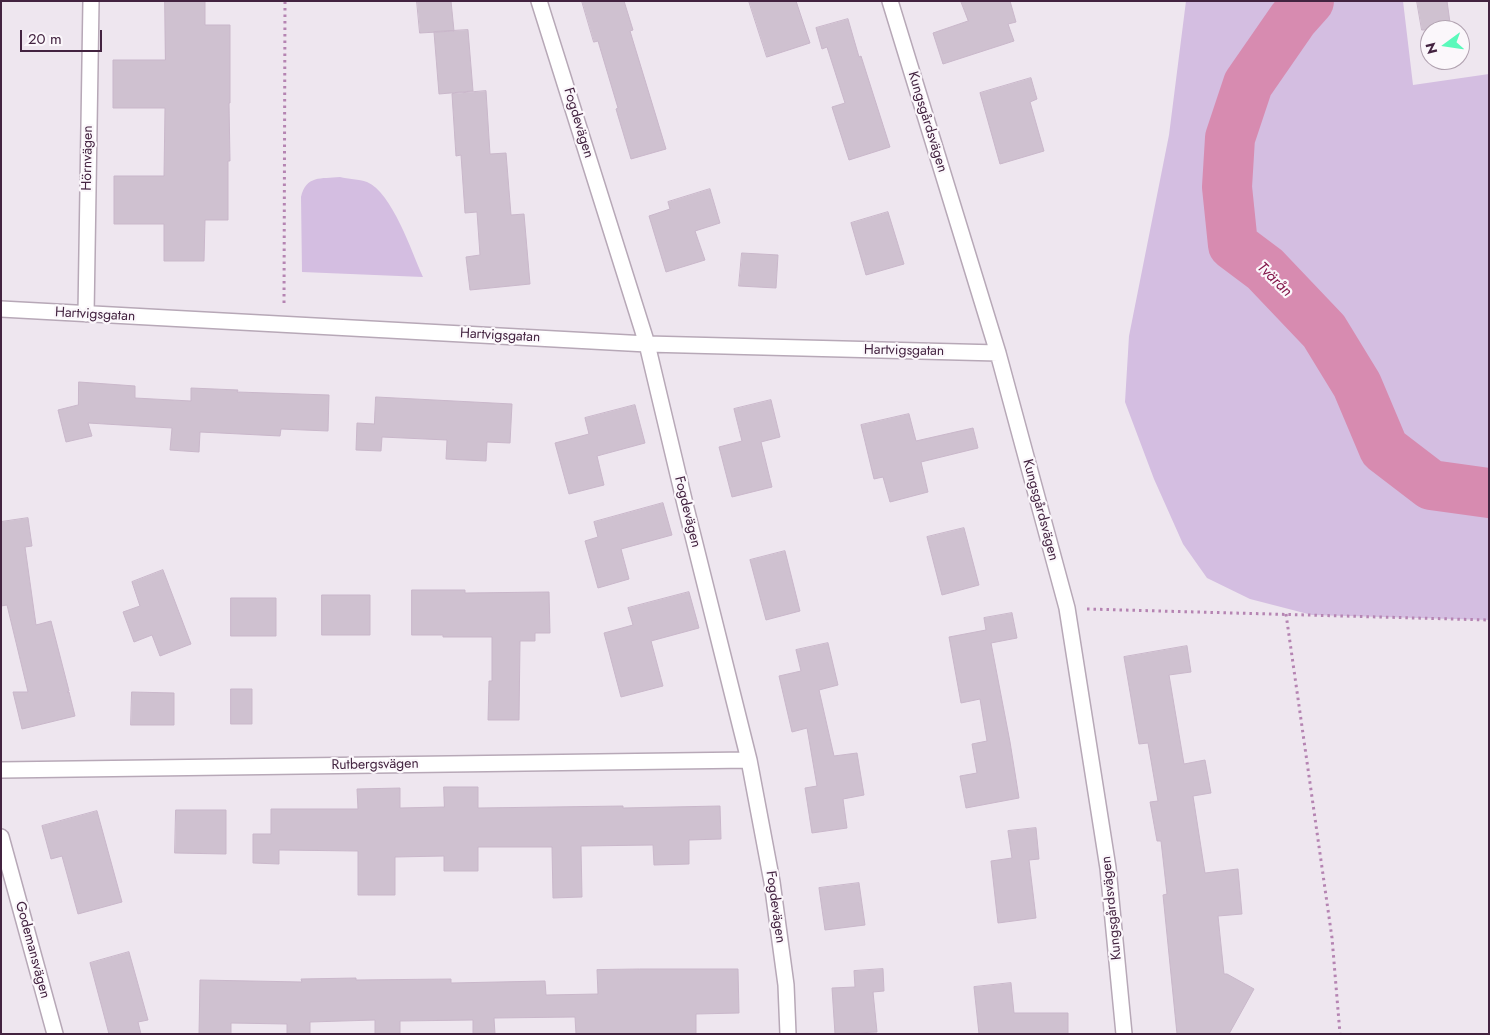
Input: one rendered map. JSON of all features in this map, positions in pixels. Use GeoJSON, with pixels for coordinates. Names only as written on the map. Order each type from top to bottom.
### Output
{"type":"FeatureCollection","features":[{"type":"Feature","properties":{"kind":"street","name":"Hörnvägen"},"geometry":{"type":"LineString","coordinates":[[86,314],[90,1]]}},
{"type":"Feature","properties":{"kind":"street","name":"Fogdevägen"},"geometry":{"type":"LineString","coordinates":[[540,1],[647,344],[749,760],[772,882],[786,985],[788,1034]]}},
{"type":"Feature","properties":{"kind":"street","name":"Kungsgårdsvägen"},"geometry":{"type":"LineString","coordinates":[[890,1],[998,353],[1067,608],[1108,868],[1124,1034]]}},
{"type":"Feature","properties":{"kind":"street","name":"Hartvigsgatan"},"geometry":{"type":"LineString","coordinates":[[1,309],[647,344],[998,353]]}},
{"type":"Feature","properties":{"kind":"street","name":"Rutbergsvägen"},"geometry":{"type":"LineString","coordinates":[[1,770],[749,760]]}},
{"type":"Feature","properties":{"kind":"street","name":"Godemansvägen"},"geometry":{"type":"LineString","coordinates":[[1,837],[55,1034]]}},
{"type":"Feature","properties":{"kind":"path"},"geometry":{"type":"LineString","coordinates":[[284,325],[285,1]]}},
{"type":"Feature","properties":{"kind":"path"},"geometry":{"type":"LineString","coordinates":[[1067,608],[1489,620]]}},
{"type":"Feature","properties":{"kind":"path"},"geometry":{"type":"LineString","coordinates":[[1286,614],[1332,938],[1340,1034]]}},
{"type":"Feature","properties":{"kind":"shaded area"},"geometry":{"type":"Polygon","coordinates":[[[1186,1],[1403,1],[1413,85],[1489,74],[1489,620],[1312,615],[1250,599],[1207,578],[1183,544],[1154,479],[1125,402],[1129,336],[1169,135],[1186,1]]]}},
{"type":"Feature","properties":{"kind":"shaded area"},"geometry":{"type":"Polygon","coordinates":[[[340,177],[367,182],[385,198],[400,224],[423,277],[302,272],[301,197],[303,190],[315,180],[340,177]]]}},
{"type":"Feature","properties":{"kind":"building"},"geometry":{"type":"Polygon","coordinates":[[[165,1],[205,1],[205,25],[230,25],[228,220],[205,220],[204,261],[164,261],[164,224],[114,224],[114,176],[164,176],[165,108],[113,108],[113,60],[165,60],[165,1]]]}},
{"type":"Feature","properties":{"kind":"building"},"geometry":{"type":"Polygon","coordinates":[[[417,1],[451,1],[454,31],[420,33],[417,1]]]}},
{"type":"Feature","properties":{"kind":"building"},"geometry":{"type":"Polygon","coordinates":[[[582,1],[624,1],[633,30],[630,31],[666,149],[631,159],[598,41],[594,42],[582,1]]]}},
{"type":"Feature","properties":{"kind":"building"},"geometry":{"type":"Polygon","coordinates":[[[749,1],[796,1],[810,43],[767,57],[749,1]]]}},
{"type":"Feature","properties":{"kind":"building"},"geometry":{"type":"Polygon","coordinates":[[[961,1],[1010,1],[1016,22],[1008,24],[1014,41],[943,64],[933,33],[968,21],[961,1]]]}},
{"type":"Feature","properties":{"kind":"building"},"geometry":{"type":"Polygon","coordinates":[[[1417,1],[1447,1],[1450,20],[1420,20],[1417,1]]]}},
{"type":"Feature","properties":{"kind":"building"},"geometry":{"type":"Polygon","coordinates":[[[848,19],[890,147],[849,160],[832,107],[845,103],[827,47],[822,49],[816,28],[848,19]]]}},
{"type":"Feature","properties":{"kind":"building"},"geometry":{"type":"Polygon","coordinates":[[[468,30],[473,91],[439,94],[434,32],[468,30]]]}},
{"type":"Feature","properties":{"kind":"building"},"geometry":{"type":"Polygon","coordinates":[[[1031,78],[1037,99],[1030,102],[1044,151],[1000,164],[980,93],[1031,78]]]}},
{"type":"Feature","properties":{"kind":"building"},"geometry":{"type":"Polygon","coordinates":[[[486,91],[490,154],[506,153],[511,215],[524,214],[530,284],[470,290],[466,257],[480,255],[477,212],[465,213],[461,155],[456,156],[452,94],[486,91]]]}},
{"type":"Feature","properties":{"kind":"building"},"geometry":{"type":"Polygon","coordinates":[[[710,189],[720,223],[695,231],[705,260],[666,272],[649,216],[670,209],[668,202],[710,189]]]}},
{"type":"Feature","properties":{"kind":"building"},"geometry":{"type":"Polygon","coordinates":[[[888,212],[904,264],[866,275],[851,223],[888,212]]]}},
{"type":"Feature","properties":{"kind":"building"},"geometry":{"type":"Polygon","coordinates":[[[742,253],[778,255],[776,288],[739,286],[742,253]]]}},
{"type":"Feature","properties":{"kind":"building"},"geometry":{"type":"Polygon","coordinates":[[[79,382],[135,386],[135,398],[191,401],[191,388],[238,390],[237,392],[329,395],[328,431],[281,429],[280,436],[200,432],[199,452],[170,450],[172,428],[88,423],[92,436],[66,442],[58,410],[78,405],[79,382]]]}},
{"type":"Feature","properties":{"kind":"building"},"geometry":{"type":"Polygon","coordinates":[[[376,397],[512,404],[510,443],[487,442],[486,461],[446,459],[447,440],[382,437],[381,451],[356,450],[357,423],[374,424],[376,397]]]}},
{"type":"Feature","properties":{"kind":"building"},"geometry":{"type":"Polygon","coordinates":[[[771,400],[780,437],[761,442],[772,487],[732,497],[719,447],[742,441],[734,409],[771,400]]]}},
{"type":"Feature","properties":{"kind":"building"},"geometry":{"type":"Polygon","coordinates":[[[635,405],[645,443],[597,456],[604,485],[569,494],[555,443],[589,434],[585,418],[635,405]]]}},
{"type":"Feature","properties":{"kind":"building"},"geometry":{"type":"Polygon","coordinates":[[[909,414],[916,441],[973,428],[978,448],[921,462],[928,492],[890,502],[883,477],[874,479],[861,425],[909,414]]]}},
{"type":"Feature","properties":{"kind":"building"},"geometry":{"type":"Polygon","coordinates":[[[663,503],[672,535],[621,549],[629,579],[598,588],[585,541],[598,537],[594,522],[663,503]]]}},
{"type":"Feature","properties":{"kind":"building"},"geometry":{"type":"Polygon","coordinates":[[[28,518],[32,546],[25,547],[36,625],[51,621],[69,691],[67,692],[69,692],[75,716],[22,729],[13,692],[28,692],[7,605],[1,606],[1,522],[28,518]]]}},
{"type":"Feature","properties":{"kind":"building"},"geometry":{"type":"Polygon","coordinates":[[[964,528],[979,585],[942,595],[927,537],[964,528]]]}},
{"type":"Feature","properties":{"kind":"building"},"geometry":{"type":"Polygon","coordinates":[[[785,551],[800,611],[766,620],[750,560],[785,551]]]}},
{"type":"Feature","properties":{"kind":"building"},"geometry":{"type":"Polygon","coordinates":[[[163,570],[191,644],[160,656],[152,635],[134,642],[123,612],[140,606],[132,582],[163,570]]]}},
{"type":"Feature","properties":{"kind":"building"},"geometry":{"type":"Polygon","coordinates":[[[412,590],[465,590],[465,593],[549,592],[550,633],[535,633],[535,641],[520,641],[519,720],[488,720],[489,681],[492,681],[492,637],[412,635],[412,590]]]}},
{"type":"Feature","properties":{"kind":"building"},"geometry":{"type":"Polygon","coordinates":[[[689,592],[699,628],[651,641],[663,686],[621,697],[604,633],[633,625],[628,608],[689,592]]]}},
{"type":"Feature","properties":{"kind":"building"},"geometry":{"type":"Polygon","coordinates":[[[322,595],[370,595],[370,635],[322,635],[322,595]]]}},
{"type":"Feature","properties":{"kind":"building"},"geometry":{"type":"Polygon","coordinates":[[[231,598],[276,598],[276,636],[231,636],[231,598]]]}},
{"type":"Feature","properties":{"kind":"building"},"geometry":{"type":"Polygon","coordinates":[[[1012,613],[1017,638],[991,643],[1019,798],[966,808],[960,776],[977,773],[972,744],[987,741],[980,699],[961,703],[949,637],[986,630],[984,618],[1012,613]]]}},
{"type":"Feature","properties":{"kind":"building"},"geometry":{"type":"Polygon","coordinates":[[[828,643],[838,685],[819,690],[834,756],[857,753],[864,795],[843,799],[847,828],[812,833],[805,788],[817,786],[807,728],[792,732],[779,676],[801,671],[796,650],[828,643]]]}},
{"type":"Feature","properties":{"kind":"building"},"geometry":{"type":"Polygon","coordinates":[[[1187,646],[1191,672],[1169,675],[1184,764],[1205,760],[1211,793],[1193,796],[1205,873],[1238,869],[1242,914],[1218,916],[1224,974],[1254,989],[1229,1034],[1177,1034],[1163,895],[1167,894],[1161,841],[1157,841],[1150,802],[1158,801],[1148,743],[1139,744],[1124,657],[1187,646]]]}},
{"type":"Feature","properties":{"kind":"building"},"geometry":{"type":"Polygon","coordinates":[[[231,689],[252,689],[252,724],[231,724],[231,689]]]}},
{"type":"Feature","properties":{"kind":"building"},"geometry":{"type":"Polygon","coordinates":[[[132,692],[174,693],[174,725],[131,725],[132,692]]]}},
{"type":"Feature","properties":{"kind":"building"},"geometry":{"type":"Polygon","coordinates":[[[444,787],[478,787],[478,808],[720,806],[721,839],[689,840],[689,864],[654,865],[653,845],[581,846],[582,897],[553,898],[552,847],[478,847],[478,871],[444,871],[444,856],[395,857],[395,895],[358,895],[358,851],[279,850],[279,864],[253,863],[253,834],[271,834],[271,809],[358,809],[357,789],[400,788],[400,808],[444,807],[444,787]]]}},
{"type":"Feature","properties":{"kind":"building"},"geometry":{"type":"Polygon","coordinates":[[[176,810],[226,810],[226,854],[175,853],[176,810]]]}},
{"type":"Feature","properties":{"kind":"building"},"geometry":{"type":"Polygon","coordinates":[[[97,811],[122,902],[78,914],[62,856],[51,859],[42,826],[97,811]]]}},
{"type":"Feature","properties":{"kind":"building"},"geometry":{"type":"Polygon","coordinates":[[[1036,828],[1039,859],[1029,860],[1036,918],[998,923],[991,861],[1012,858],[1008,831],[1036,828]]]}},
{"type":"Feature","properties":{"kind":"building"},"geometry":{"type":"Polygon","coordinates":[[[859,883],[865,925],[825,930],[819,888],[859,883]]]}},
{"type":"Feature","properties":{"kind":"building"},"geometry":{"type":"Polygon","coordinates":[[[129,952],[148,1020],[138,1022],[141,1034],[109,1034],[90,963],[129,952]]]}},
{"type":"Feature","properties":{"kind":"building"},"geometry":{"type":"Polygon","coordinates":[[[738,969],[739,1013],[696,1014],[696,1034],[576,1034],[575,1017],[494,1018],[495,1034],[473,1034],[473,1020],[400,1021],[400,1034],[375,1034],[375,1020],[310,1022],[310,1034],[287,1034],[287,1024],[231,1023],[231,1034],[199,1034],[200,980],[302,982],[301,979],[356,978],[356,980],[451,979],[451,983],[545,981],[546,995],[598,994],[597,970],[738,969]]]}},
{"type":"Feature","properties":{"kind":"building"},"geometry":{"type":"Polygon","coordinates":[[[883,969],[884,991],[873,992],[877,1032],[835,1034],[832,988],[855,987],[854,971],[883,969]]]}},
{"type":"Feature","properties":{"kind":"building"},"geometry":{"type":"Polygon","coordinates":[[[1011,983],[1014,1013],[1068,1013],[1068,1034],[979,1034],[974,987],[1011,983]]]}},
{"type":"Feature","properties":{"kind":"waterway","name":"Tvärån"},"geometry":{"type":"LineString","coordinates":[[1309,1],[1293,19],[1248,84],[1230,138],[1227,187],[1233,245],[1265,269],[1324,331],[1357,385],[1384,449],[1431,485],[1489,493]]}}]}
